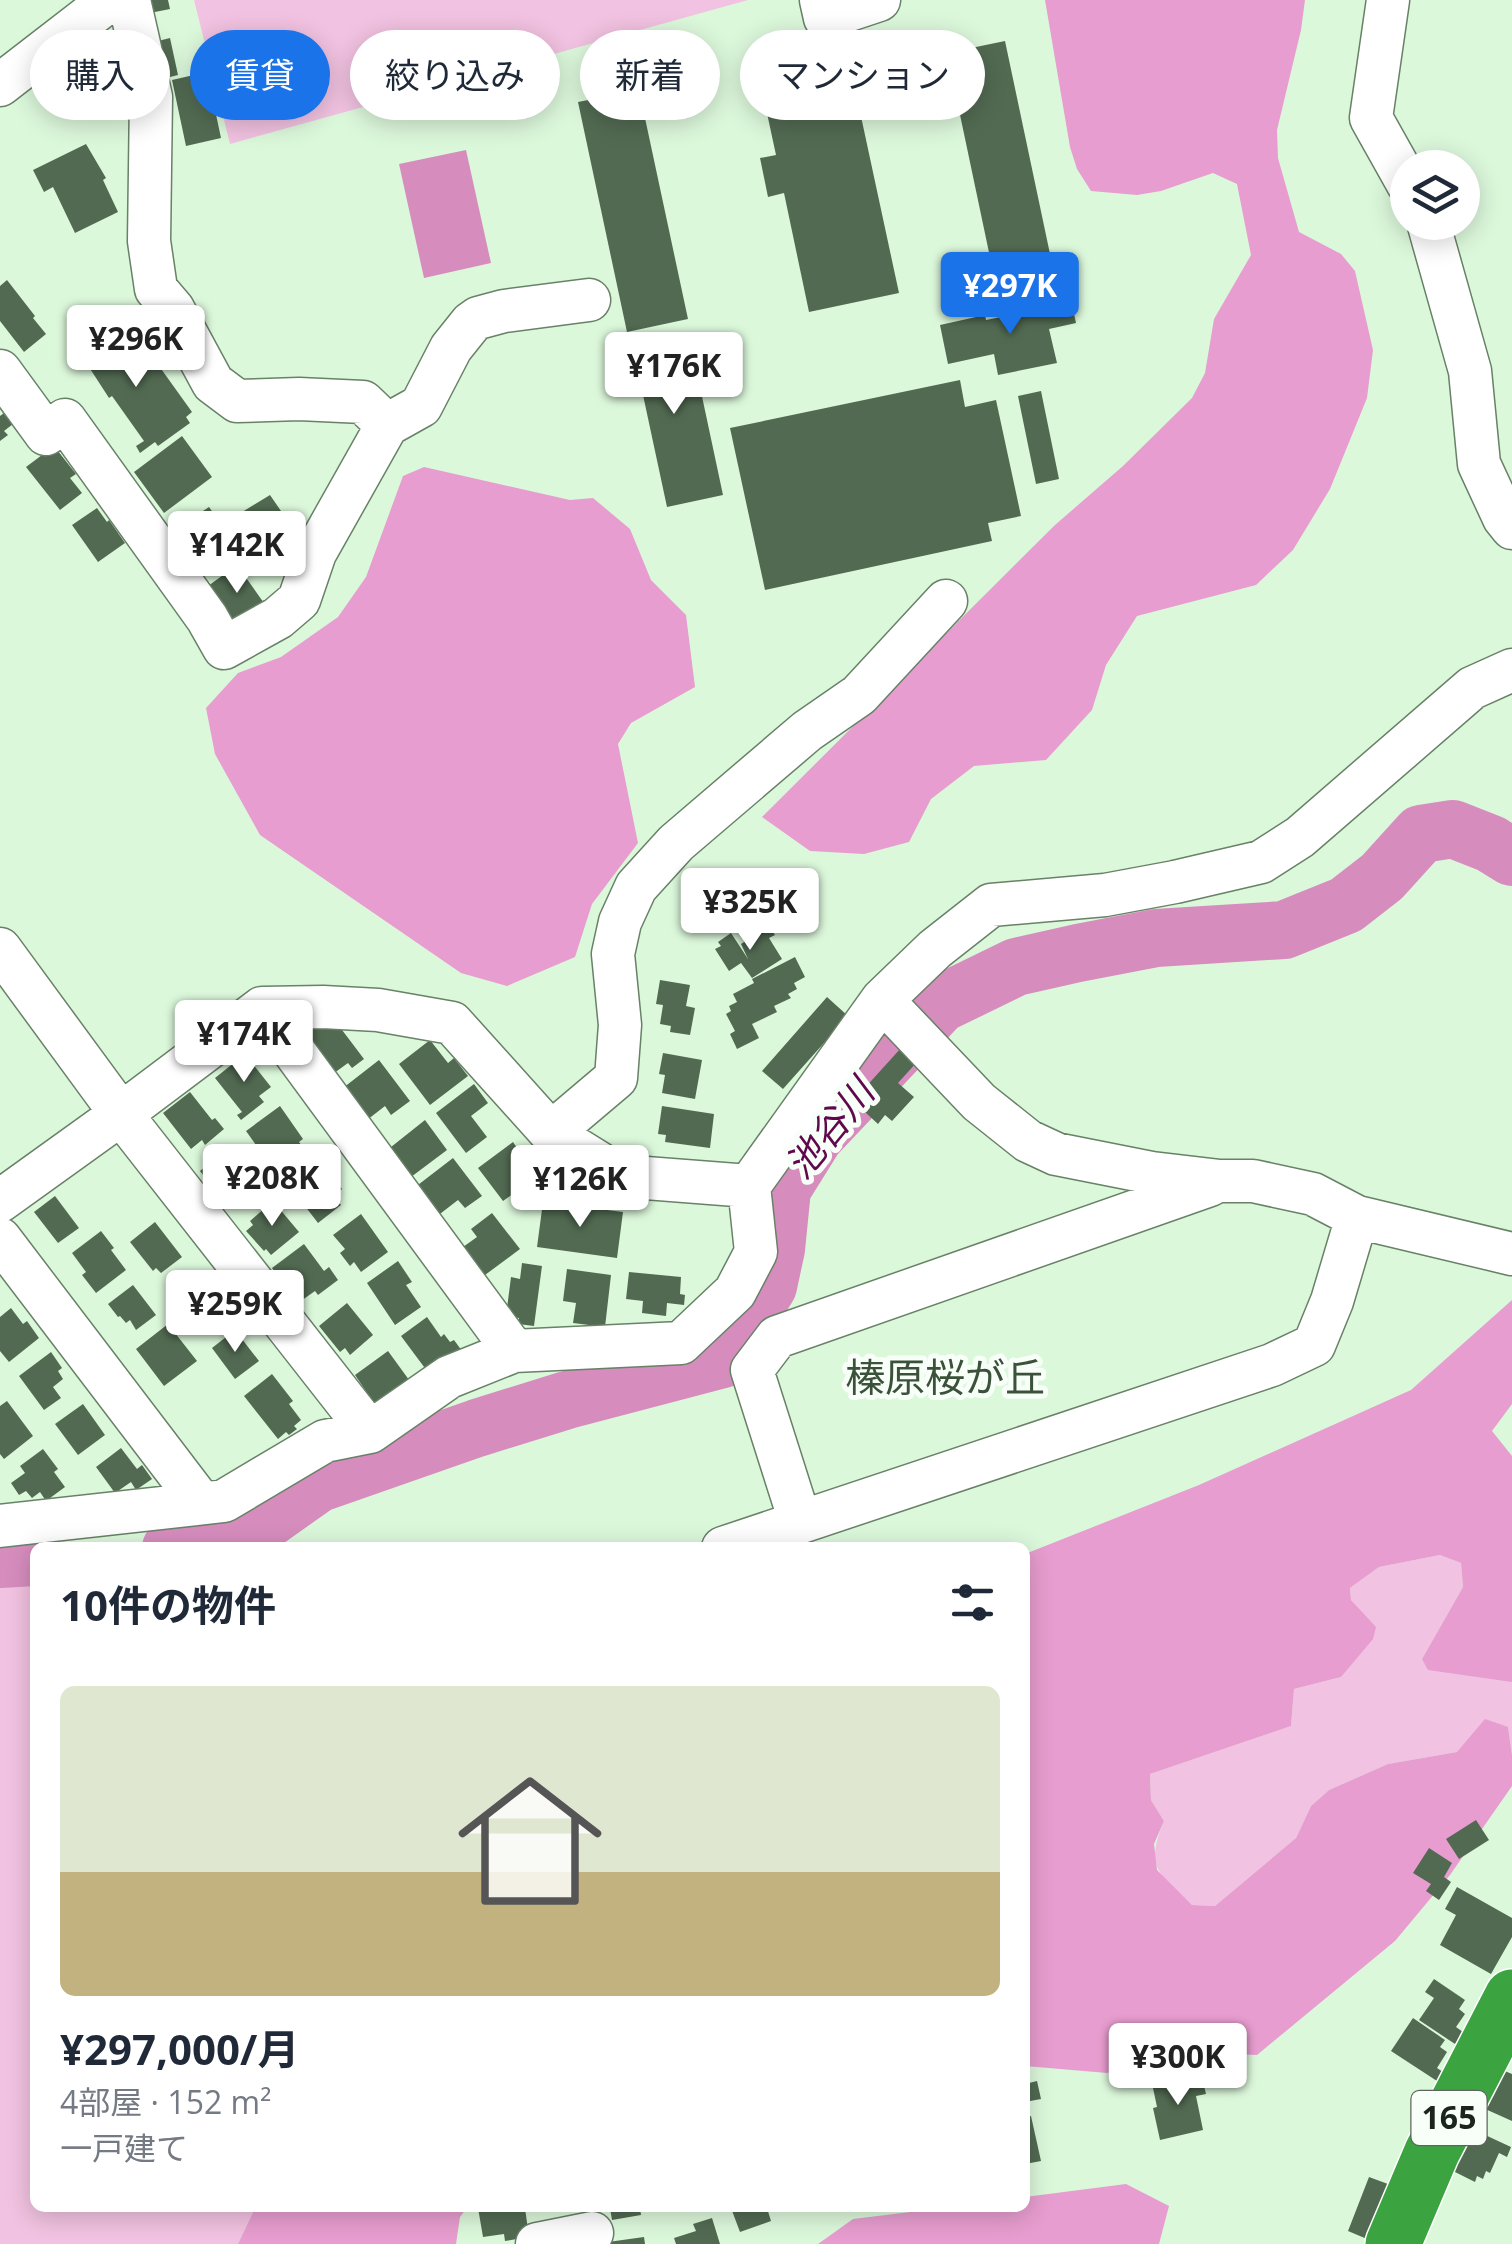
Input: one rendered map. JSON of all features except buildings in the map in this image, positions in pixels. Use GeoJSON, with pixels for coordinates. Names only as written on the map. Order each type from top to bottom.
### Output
{"type":"FeatureCollection","features":[{"type":"Feature","properties":{"kind":"highway","name":"165"},"geometry":{"type":"LineString","coordinates":[[1393,2244],[1432,2152],[1512,1997]]}},
{"type":"Feature","properties":{"kind":"street"},"geometry":{"type":"LineString","coordinates":[[0,85],[110,0]]}},
{"type":"Feature","properties":{"kind":"street"},"geometry":{"type":"LineString","coordinates":[[130,0],[152,97],[150,241],[156,289],[173,309],[213,383],[237,400],[364,402],[387,425]]}},
{"type":"Feature","properties":{"kind":"street"},"geometry":{"type":"LineString","coordinates":[[821,0],[825,18],[879,0]]}},
{"type":"Feature","properties":{"kind":"street"},"geometry":{"type":"LineString","coordinates":[[1388,0],[1371,118],[1390,152]]}},
{"type":"Feature","properties":{"kind":"street"},"geometry":{"type":"LineString","coordinates":[[1433,240],[1470,371],[1479,464],[1512,528]]}},
{"type":"Feature","properties":{"kind":"street"},"geometry":{"type":"LineString","coordinates":[[0,371],[46,434],[64,420],[224,648],[278,618],[300,600],[314,553],[387,425],[421,406],[451,348],[470,323],[504,311],[589,300]]}},
{"type":"Feature","properties":{"kind":"street"},"geometry":{"type":"LineString","coordinates":[[551,1132],[616,1078],[620,1026],[613,954],[620,922],[636,886],[676,843],[807,731],[859,695],[946,601]]}},
{"type":"Feature","properties":{"kind":"street"},"geometry":{"type":"LineString","coordinates":[[1,1524],[224,1501],[325,1441],[370,1432],[449,1377],[514,1351],[681,1342],[735,1292],[756,1252],[749,1186],[882,1000],[935,949],[990,906],[1105,895],[1262,862],[1300,837],[1472,688],[1512,670]]}},
{"type":"Feature","properties":{"kind":"street"},"geometry":{"type":"LineString","coordinates":[[0,949],[120,1114],[370,1432]]}},
{"type":"Feature","properties":{"kind":"street"},"geometry":{"type":"LineString","coordinates":[[882,1000],[979,1102],[1028,1141],[1056,1154],[1152,1173],[1254,1181],[1313,1194],[1357,1218],[1512,1254]]}},
{"type":"Feature","properties":{"kind":"street"},"geometry":{"type":"LineString","coordinates":[[262,1008],[514,1351]]}},
{"type":"Feature","properties":{"kind":"street"},"geometry":{"type":"LineString","coordinates":[[0,1201],[262,1008],[378,1010],[452,1024],[551,1132],[620,1176],[749,1186]]}},
{"type":"Feature","properties":{"kind":"street"},"geometry":{"type":"LineString","coordinates":[[800,1521],[752,1370],[778,1337],[1220,1181]]}},
{"type":"Feature","properties":{"kind":"street"},"geometry":{"type":"LineString","coordinates":[[740,1542],[1272,1365],[1314,1345],[1357,1218]]}},
{"type":"Feature","properties":{"kind":"street"},"geometry":{"type":"LineString","coordinates":[[0,1240],[201,1504]]}},
{"type":"Feature","properties":{"kind":"street"},"geometry":{"type":"LineString","coordinates":[[537,2244],[592,2228]]}},
{"type":"Feature","properties":{"kind":"shaded area"},"geometry":{"type":"Polygon","coordinates":[[[194,0],[748,0],[640,30],[580,30],[580,47],[560,52],[560,30],[350,30],[350,111],[330,116],[330,30],[202,30],[194,0]]]}},
{"type":"Feature","properties":{"kind":"shaded area"},"geometry":{"type":"Polygon","coordinates":[[[1045,0],[1305,0],[1277,130],[1278,158],[1299,232],[1341,254],[1355,271],[1373,350],[1367,398],[1330,489],[1293,550],[1256,585],[1137,616],[1106,665],[1092,710],[1046,760],[974,766],[931,799],[909,842],[864,854],[810,851],[762,817],[1055,525],[1192,398],[1205,373],[1214,319],[1251,255],[1237,184],[1213,173],[1137,195],[1091,191],[1077,169],[1070,147],[1045,0]]]}},
{"type":"Feature","properties":{"kind":"shaded area"},"geometry":{"type":"Polygon","coordinates":[[[224,120],[316,120],[230,144],[224,120]]]}},
{"type":"Feature","properties":{"kind":"shaded area"},"geometry":{"type":"Polygon","coordinates":[[[466,150],[491,263],[424,278],[399,164],[466,150]]]}},
{"type":"Feature","properties":{"kind":"shaded area"},"geometry":{"type":"Polygon","coordinates":[[[424,467],[570,500],[593,498],[630,529],[651,580],[686,615],[695,687],[631,723],[618,744],[638,843],[592,904],[575,957],[507,986],[461,973],[260,835],[215,754],[206,708],[238,673],[281,657],[338,617],[366,577],[403,476],[424,467]]]}},
{"type":"Feature","properties":{"kind":"shaded area"},"geometry":{"type":"Polygon","coordinates":[[[1512,1300],[1512,1404],[1492,1431],[1512,1456],[1512,1682],[1428,1670],[1422,1659],[1463,1587],[1461,1563],[1440,1555],[1379,1567],[1350,1588],[1351,1600],[1376,1627],[1373,1639],[1341,1677],[1294,1689],[1291,1726],[1150,1774],[1151,1800],[1164,1821],[1154,1844],[1157,1870],[1192,1905],[1215,1906],[1296,1838],[1311,1806],[1329,1790],[1388,1764],[1457,1752],[1485,1719],[1508,1727],[1512,1786],[1450,1875],[1395,1941],[1257,2055],[1185,2052],[1107,2073],[1030,2066],[1030,1552],[1199,1485],[1411,1390],[1512,1300]]]}},
{"type":"Feature","properties":{"kind":"shaded area"},"geometry":{"type":"Polygon","coordinates":[[[1440,1555],[1461,1563],[1463,1587],[1422,1659],[1512,1682],[1512,1755],[1508,1727],[1457,1752],[1388,1764],[1329,1790],[1311,1806],[1296,1838],[1215,1906],[1192,1905],[1163,1877],[1155,1860],[1164,1821],[1151,1800],[1150,1774],[1291,1726],[1294,1689],[1341,1677],[1375,1627],[1351,1600],[1350,1588],[1379,1567],[1440,1555]]]}},
{"type":"Feature","properties":{"kind":"shaded area"},"geometry":{"type":"Polygon","coordinates":[[[30,1568],[30,2212],[253,2212],[238,2244],[0,2244],[0,1569],[30,1568]]]}},
{"type":"Feature","properties":{"kind":"shaded area"},"geometry":{"type":"Polygon","coordinates":[[[1126,2184],[1169,2206],[1159,2244],[818,2244],[853,2219],[910,2212],[1030,2212],[1030,2196],[1126,2184]]]}},
{"type":"Feature","properties":{"kind":"shaded area"},"geometry":{"type":"Polygon","coordinates":[[[253,2212],[464,2212],[456,2244],[238,2244],[253,2212]]]}},
{"type":"Feature","properties":{"kind":"waterway","name":"池谷川"},"geometry":{"type":"LineString","coordinates":[[235,1542],[317,1484],[567,1400],[723,1359],[768,1286],[782,1189],[815,1136],[940,1004],[1016,967],[1078,953],[1156,938],[1284,930],[1346,905],[1382,877],[1421,834],[1453,829],[1512,857]]}},
{"type":"Feature","properties":{"kind":"waterway","name":"池谷川"},"geometry":{"type":"LineString","coordinates":[[0,1559],[30,1557]]}},
{"type":"Feature","properties":{"kind":"district","name":"榛原桜が丘"},"geometry":{"type":"Point","coordinates":[945,1378]}}]}
